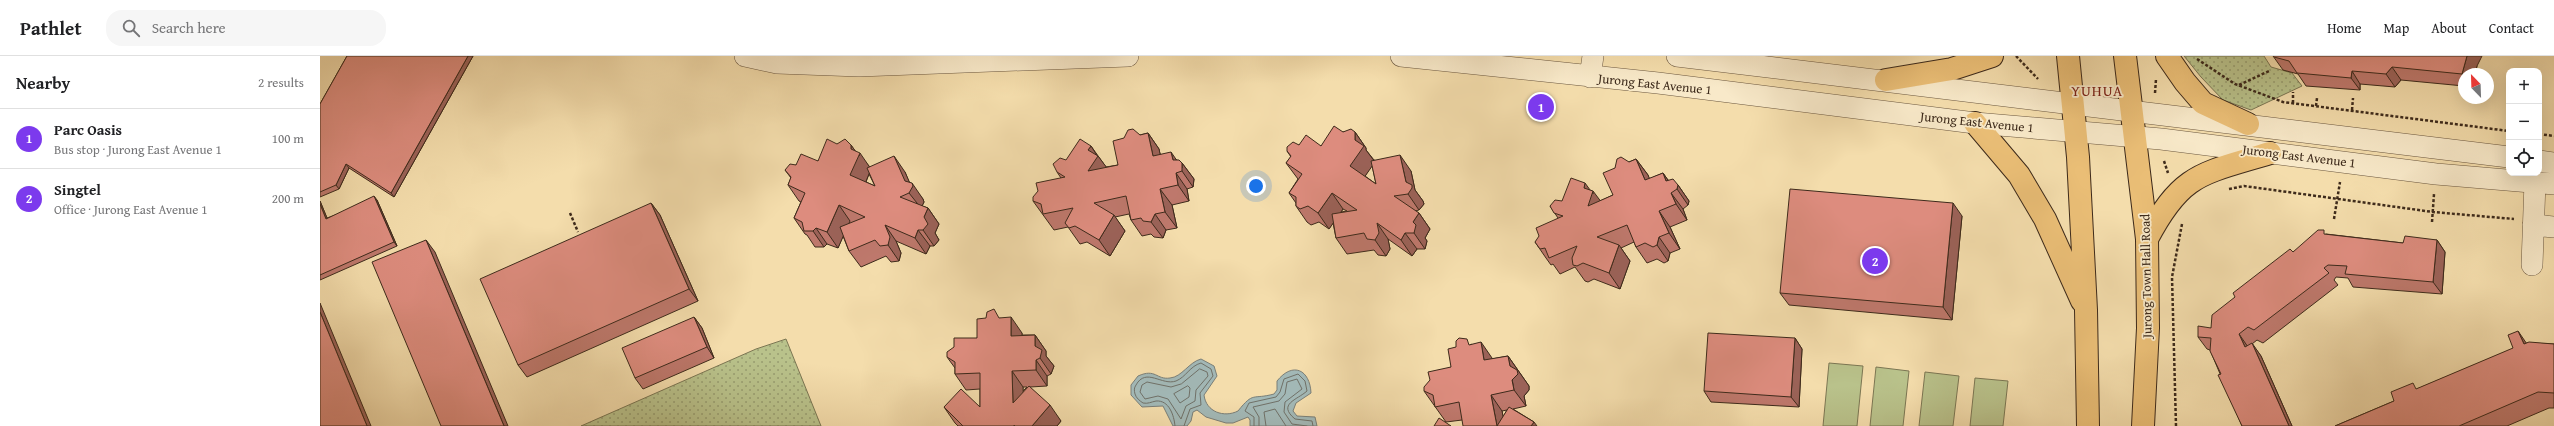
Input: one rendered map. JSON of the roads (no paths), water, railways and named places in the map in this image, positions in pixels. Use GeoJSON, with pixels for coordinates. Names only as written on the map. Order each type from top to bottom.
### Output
{"type":"FeatureCollection","features":[{"type":"Feature","properties":{"kind":"main road"},"geometry":{"type":"LineString","coordinates":[[1886,80],[1952,69],[1992,56]]}},
{"type":"Feature","properties":{"kind":"main road"},"geometry":{"type":"LineString","coordinates":[[2068,56],[2075,132],[2086,310],[2088,426]]}},
{"type":"Feature","properties":{"kind":"main road","name":"Jurong Town Hall Road"},"geometry":{"type":"LineString","coordinates":[[2125,56],[2136,137],[2147,239],[2148,328],[2143,426]]}},
{"type":"Feature","properties":{"kind":"main road"},"geometry":{"type":"LineString","coordinates":[[2169,59],[2184,82],[2203,103],[2248,124]]}},
{"type":"Feature","properties":{"kind":"main road"},"geometry":{"type":"LineString","coordinates":[[1974,123],[2023,181],[2045,219],[2065,267],[2086,310]]}},
{"type":"Feature","properties":{"kind":"main road"},"geometry":{"type":"LineString","coordinates":[[2147,239],[2162,211],[2178,191],[2195,178],[2270,154]]}},
{"type":"Feature","properties":{"kind":"street"},"geometry":{"type":"LineString","coordinates":[[745,56],[777,63],[859,66],[1128,56]]}},
{"type":"Feature","properties":{"kind":"street","name":"Jurong East Avenue 1"},"geometry":{"type":"LineString","coordinates":[[1401,56],[1776,97],[1974,123],[2136,137],[2270,154],[2345,161],[2436,174],[2544,183]]}},
{"type":"Feature","properties":{"kind":"street"},"geometry":{"type":"LineString","coordinates":[[1590,77],[1593,56]]}},
{"type":"Feature","properties":{"kind":"street","name":"Jurong East Avenue 1"},"geometry":{"type":"LineString","coordinates":[[1677,56],[1886,80],[2073,104],[2131,100],[2248,124],[2506,157]]}},
{"type":"Feature","properties":{"kind":"street"},"geometry":{"type":"LineString","coordinates":[[2542,161],[2554,163]]}},
{"type":"Feature","properties":{"kind":"street"},"geometry":{"type":"LineString","coordinates":[[2532,266],[2533,223],[2544,183]]}},
{"type":"Feature","properties":{"kind":"street"},"geometry":{"type":"LineString","coordinates":[[2533,223],[2554,227]]}},
{"type":"Feature","properties":{"kind":"water"},"geometry":{"type":"Polygon","coordinates":[[[1201,359],[1214,366],[1217,376],[1204,395],[1205,401],[1208,406],[1216,412],[1227,414],[1238,411],[1251,398],[1274,394],[1277,390],[1277,381],[1283,375],[1289,371],[1300,371],[1308,379],[1311,393],[1296,403],[1293,411],[1297,416],[1315,417],[1317,426],[1250,426],[1250,420],[1248,417],[1233,423],[1226,423],[1206,417],[1197,410],[1193,412],[1191,421],[1187,426],[1173,426],[1163,406],[1142,407],[1131,395],[1131,385],[1138,376],[1149,373],[1165,378],[1174,377],[1201,359]]]}},
{"type":"Feature","properties":{"kind":"place","name":"Parc Oasis"},"geometry":{"type":"Point","coordinates":[1541,107]}},
{"type":"Feature","properties":{"kind":"place","name":"Singtel"},"geometry":{"type":"Point","coordinates":[1875,261]}},
{"type":"Feature","properties":{"kind":"district","name":"YUHUA"},"geometry":{"type":"Point","coordinates":[2097,90]}}]}
